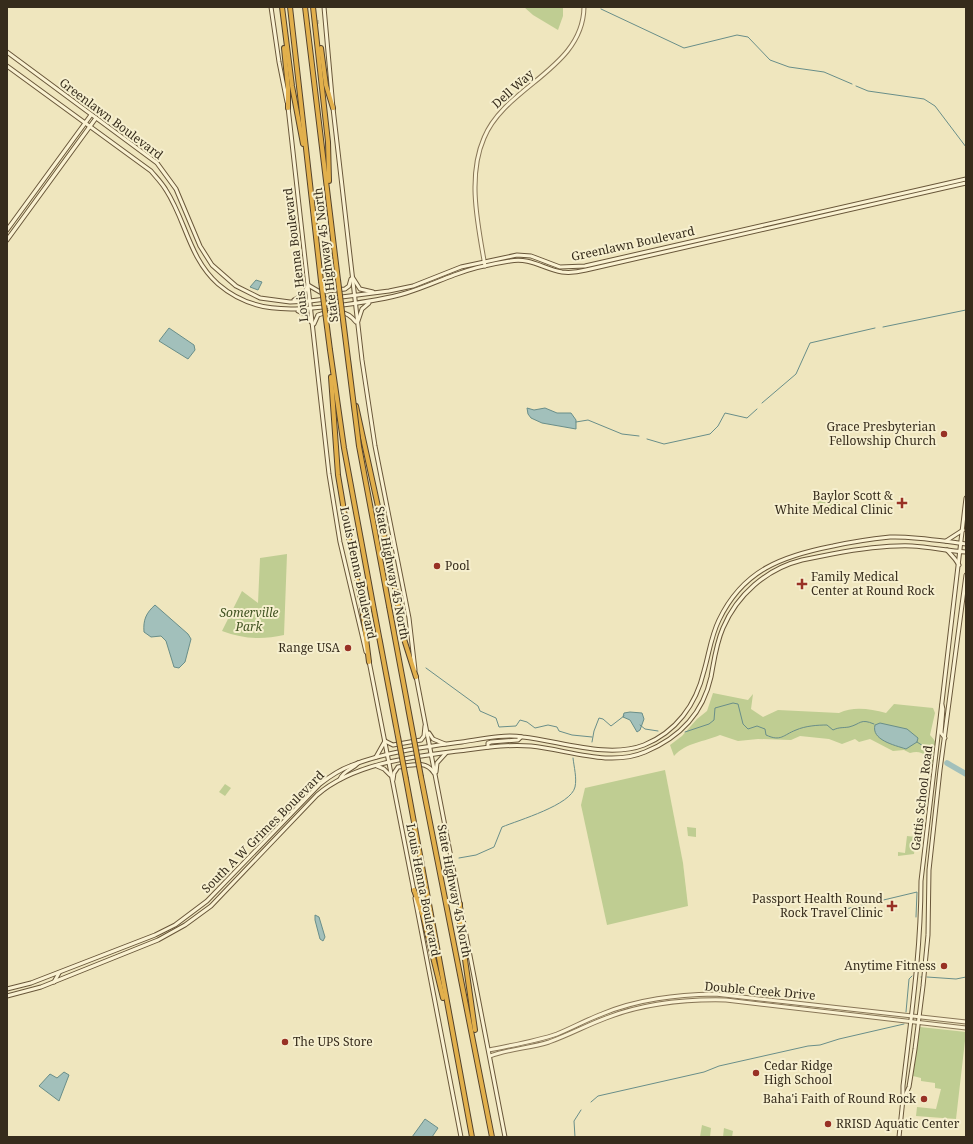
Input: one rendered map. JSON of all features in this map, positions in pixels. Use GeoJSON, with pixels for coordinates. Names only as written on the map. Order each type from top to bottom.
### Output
{"type":"FeatureCollection","features":[{"type":"Feature","properties":{"kind":"highway","name":"State Highway 45 North"},"geometry":{"type":"LineString","coordinates":[[290,7],[304,125],[306,160],[344,448],[472,1137]]}},
{"type":"Feature","properties":{"kind":"highway","name":"State Highway 45 North"},"geometry":{"type":"LineString","coordinates":[[305,7],[351,382],[361,446],[421,777],[476,1049],[492,1137]]}},
{"type":"Feature","properties":{"kind":"highway"},"geometry":{"type":"LineString","coordinates":[[315,7],[326,86],[333,108]]}},
{"type":"Feature","properties":{"kind":"highway"},"geometry":{"type":"LineString","coordinates":[[315,7],[329,164],[329,198]]}},
{"type":"Feature","properties":{"kind":"highway"},"geometry":{"type":"LineString","coordinates":[[281,8],[288,88],[288,108]]}},
{"type":"Feature","properties":{"kind":"highway"},"geometry":{"type":"LineString","coordinates":[[281,8],[306,160]]}},
{"type":"Feature","properties":{"kind":"highway"},"geometry":{"type":"LineString","coordinates":[[330,350],[336,449],[349,537],[361,599],[369,662]]}},
{"type":"Feature","properties":{"kind":"highway"},"geometry":{"type":"LineString","coordinates":[[361,446],[391,569],[404,639],[416,677]]}},
{"type":"Feature","properties":{"kind":"highway"},"geometry":{"type":"LineString","coordinates":[[414,890],[423,916],[451,1028]]}},
{"type":"Feature","properties":{"kind":"highway"},"geometry":{"type":"LineString","coordinates":[[460,904],[460,924],[476,1049]]}},
{"type":"Feature","properties":{"kind":"main road","name":"Louis Henna Boulevard"},"geometry":{"type":"LineString","coordinates":[[272,7],[279,62],[288,108],[326,454],[340,542],[369,662],[388,755],[461,1137]]}},
{"type":"Feature","properties":{"kind":"main road"},"geometry":{"type":"LineString","coordinates":[[324,7],[333,108],[357,323],[375,446],[409,618],[416,677],[428,732],[505,1137]]}},
{"type":"Feature","properties":{"kind":"main road","name":"Dell Way"},"geometry":{"type":"LineString","coordinates":[[485,266],[475,185],[476,163],[483,138],[494,120],[506,105],[548,70],[572,44],[582,25],[584,7]]}},
{"type":"Feature","properties":{"kind":"main road","name":"Greenlawn Boulevard"},"geometry":{"type":"LineString","coordinates":[[7,52],[157,163],[176,189],[201,249],[216,270],[226,279],[260,298],[290,302],[354,296],[413,286],[461,267],[517,255],[531,256],[560,267],[585,266],[966,179]]}},
{"type":"Feature","properties":{"kind":"main road","name":"Greenlawn Boulevard"},"geometry":{"type":"LineString","coordinates":[[7,66],[151,171],[166,189],[195,255],[205,270],[218,284],[231,293],[258,306],[291,310],[355,304],[405,294],[455,274],[485,266],[519,260],[535,262],[564,272],[586,270],[966,183]]}},
{"type":"Feature","properties":{"kind":"main road"},"geometry":{"type":"LineString","coordinates":[[7,230],[91,115]]}},
{"type":"Feature","properties":{"kind":"main road"},"geometry":{"type":"LineString","coordinates":[[7,240],[96,118]]}},
{"type":"Feature","properties":{"kind":"main road"},"geometry":{"type":"LineString","coordinates":[[23,208],[28,212]]}},
{"type":"Feature","properties":{"kind":"main road"},"geometry":{"type":"LineString","coordinates":[[181,224],[189,220]]}},
{"type":"Feature","properties":{"kind":"main road"},"geometry":{"type":"LineString","coordinates":[[290,302],[303,295],[308,285],[320,292],[345,289],[348,286],[352,275]]}},
{"type":"Feature","properties":{"kind":"main road"},"geometry":{"type":"LineString","coordinates":[[352,275],[360,289],[378,292]]}},
{"type":"Feature","properties":{"kind":"main road"},"geometry":{"type":"LineString","coordinates":[[405,294],[412,289],[413,286]]}},
{"type":"Feature","properties":{"kind":"main road"},"geometry":{"type":"LineString","coordinates":[[357,323],[362,309],[372,301]]}},
{"type":"Feature","properties":{"kind":"main road"},"geometry":{"type":"LineString","coordinates":[[291,310],[303,312],[307,315],[313,328]]}},
{"type":"Feature","properties":{"kind":"main road"},"geometry":{"type":"LineString","coordinates":[[313,328],[318,316],[344,311],[348,313],[357,323]]}},
{"type":"Feature","properties":{"kind":"main road","name":"Gattis School Road"},"geometry":{"type":"LineString","coordinates":[[899,1137],[903,1099],[902,1086],[912,1016],[921,924],[921,881],[966,498]]}},
{"type":"Feature","properties":{"kind":"main road"},"geometry":{"type":"LineString","coordinates":[[945,541],[963,530]]}},
{"type":"Feature","properties":{"kind":"main road","name":"South A W Grimes Boulevard"},"geometry":{"type":"LineString","coordinates":[[7,989],[31,984],[175,925],[207,901],[320,784],[344,768],[388,755],[447,744],[486,739],[522,737],[615,751],[643,746],[659,738],[677,723],[692,704],[700,687],[711,641],[718,621],[728,604],[738,591],[763,569],[790,556],[843,544],[890,537],[966,544]]}},
{"type":"Feature","properties":{"kind":"main road","name":"South A W Grimes Boulevard"},"geometry":{"type":"LineString","coordinates":[[7,996],[54,982],[138,948],[178,929],[211,906],[317,795],[340,779],[389,763],[446,752],[505,744],[533,746],[614,759],[642,754],[670,740],[689,723],[705,696],[722,630],[738,602],[762,579],[800,560],[871,547],[913,546],[966,552]]}},
{"type":"Feature","properties":{"kind":"main road"},"geometry":{"type":"LineString","coordinates":[[947,550],[959,565]]}},
{"type":"Feature","properties":{"kind":"main road","name":"Gattis School Road"},"geometry":{"type":"LineString","coordinates":[[903,1099],[909,1087],[919,1017],[928,935],[929,870],[966,575]]}},
{"type":"Feature","properties":{"kind":"main road"},"geometry":{"type":"LineString","coordinates":[[942,704],[944,709],[941,733],[945,738]]}},
{"type":"Feature","properties":{"kind":"main road"},"geometry":{"type":"LineString","coordinates":[[376,758],[385,741],[393,745],[421,740],[424,736],[426,724]]}},
{"type":"Feature","properties":{"kind":"main road"},"geometry":{"type":"LineString","coordinates":[[428,732],[433,739],[447,744]]}},
{"type":"Feature","properties":{"kind":"main road"},"geometry":{"type":"LineString","coordinates":[[488,747],[488,743],[491,742],[518,740],[522,737]]}},
{"type":"Feature","properties":{"kind":"main road"},"geometry":{"type":"LineString","coordinates":[[436,776],[438,763],[446,752]]}},
{"type":"Feature","properties":{"kind":"main road"},"geometry":{"type":"LineString","coordinates":[[340,779],[344,772],[355,767],[358,763]]}},
{"type":"Feature","properties":{"kind":"main road"},"geometry":{"type":"LineString","coordinates":[[393,784],[394,773],[398,767],[426,765],[430,767],[436,776]]}},
{"type":"Feature","properties":{"kind":"main road"},"geometry":{"type":"LineString","coordinates":[[377,766],[384,769],[391,776]]}},
{"type":"Feature","properties":{"kind":"main road"},"geometry":{"type":"LineString","coordinates":[[175,925],[178,929]]}},
{"type":"Feature","properties":{"kind":"main road"},"geometry":{"type":"LineString","coordinates":[[135,942],[138,948]]}},
{"type":"Feature","properties":{"kind":"main road"},"geometry":{"type":"LineString","coordinates":[[54,982],[60,972]]}},
{"type":"Feature","properties":{"kind":"main road","name":"Double Creek Drive"},"geometry":{"type":"LineString","coordinates":[[489,1050],[520,1045],[553,1035],[624,1006],[657,998],[682,995],[715,994],[966,1022]]}},
{"type":"Feature","properties":{"kind":"main road","name":"Double Creek Drive"},"geometry":{"type":"LineString","coordinates":[[490,1056],[549,1042],[634,1008],[676,1001],[726,1000],[966,1028]]}},
{"type":"Feature","properties":{"kind":"green space"},"geometry":{"type":"Polygon","coordinates":[[[524,7],[563,7],[563,16],[558,30],[533,15],[524,7]]]}},
{"type":"Feature","properties":{"kind":"green space"},"geometry":{"type":"Polygon","coordinates":[[[837,494],[840,508],[828,511],[826,503],[818,505],[817,498],[837,494]]]}},
{"type":"Feature","properties":{"kind":"green space","name":"Somerville Park"},"geometry":{"type":"Polygon","coordinates":[[[287,554],[284,635],[268,638],[253,638],[238,636],[222,631],[242,591],[258,603],[260,558],[287,554]]]}},
{"type":"Feature","properties":{"kind":"green space"},"geometry":{"type":"Polygon","coordinates":[[[713,693],[748,700],[753,694],[751,709],[763,717],[778,710],[839,713],[850,709],[862,709],[886,713],[894,704],[933,708],[935,713],[930,735],[936,743],[938,751],[936,765],[934,769],[928,758],[922,753],[910,753],[904,750],[893,751],[870,739],[859,742],[855,739],[842,744],[829,739],[800,736],[791,740],[758,739],[738,741],[720,735],[690,745],[679,751],[674,756],[670,745],[682,736],[697,719],[707,711],[713,693]]]}},
{"type":"Feature","properties":{"kind":"green space"},"geometry":{"type":"Polygon","coordinates":[[[665,770],[683,863],[688,906],[607,925],[581,805],[585,788],[665,770]]]}},
{"type":"Feature","properties":{"kind":"green space"},"geometry":{"type":"Polygon","coordinates":[[[225,784],[231,788],[225,796],[219,792],[225,784]]]}},
{"type":"Feature","properties":{"kind":"green space"},"geometry":{"type":"Polygon","coordinates":[[[687,827],[696,828],[696,837],[688,836],[687,827]]]}},
{"type":"Feature","properties":{"kind":"green space"},"geometry":{"type":"Polygon","coordinates":[[[907,836],[916,837],[914,854],[898,856],[898,852],[905,853],[907,836]]]}},
{"type":"Feature","properties":{"kind":"green space"},"geometry":{"type":"Polygon","coordinates":[[[920,1027],[966,1032],[956,1119],[916,1116],[917,1107],[936,1109],[941,1089],[935,1088],[935,1083],[921,1081],[921,1078],[913,1076],[920,1027]]]}},
{"type":"Feature","properties":{"kind":"green space"},"geometry":{"type":"Polygon","coordinates":[[[702,1125],[711,1128],[710,1137],[700,1137],[702,1125]]]}},
{"type":"Feature","properties":{"kind":"green space"},"geometry":{"type":"Polygon","coordinates":[[[724,1128],[733,1131],[732,1137],[723,1137],[724,1128]]]}},
{"type":"Feature","properties":{"kind":"water"},"geometry":{"type":"Polygon","coordinates":[[[256,280],[262,282],[258,290],[250,287],[256,280]]]}},
{"type":"Feature","properties":{"kind":"water"},"geometry":{"type":"Polygon","coordinates":[[[169,328],[194,345],[195,350],[188,359],[159,341],[169,328]]]}},
{"type":"Feature","properties":{"kind":"water"},"geometry":{"type":"Polygon","coordinates":[[[527,408],[534,410],[545,408],[557,413],[571,413],[576,420],[576,429],[542,423],[531,418],[528,414],[527,408]]]}},
{"type":"Feature","properties":{"kind":"water"},"geometry":{"type":"Polygon","coordinates":[[[155,605],[188,634],[191,639],[185,662],[179,668],[174,667],[166,641],[161,636],[151,637],[144,632],[146,617],[155,605]]]}},
{"type":"Feature","properties":{"kind":"water"},"geometry":{"type":"Polygon","coordinates":[[[624,713],[642,713],[644,719],[640,730],[637,732],[630,720],[623,717],[624,713]]]}},
{"type":"Feature","properties":{"kind":"water"},"geometry":{"type":"Polygon","coordinates":[[[880,723],[907,729],[918,738],[917,742],[906,749],[884,741],[876,735],[875,725],[880,723]]]}},
{"type":"Feature","properties":{"kind":"water"},"geometry":{"type":"Polygon","coordinates":[[[315,915],[319,917],[325,937],[323,941],[320,939],[315,915]]]}},
{"type":"Feature","properties":{"kind":"water"},"geometry":{"type":"Polygon","coordinates":[[[64,1072],[69,1075],[59,1101],[39,1086],[50,1074],[57,1078],[64,1072]]]}},
{"type":"Feature","properties":{"kind":"water"},"geometry":{"type":"Polygon","coordinates":[[[425,1119],[438,1128],[432,1137],[412,1137],[425,1119]]]}},
{"type":"Feature","properties":{"kind":"waterway"},"geometry":{"type":"LineString","coordinates":[[601,9],[684,48],[737,35],[748,37],[770,60],[789,67],[824,72],[852,84]]}},
{"type":"Feature","properties":{"kind":"waterway"},"geometry":{"type":"LineString","coordinates":[[856,86],[868,91],[924,99],[935,106],[966,147]]}},
{"type":"Feature","properties":{"kind":"waterway"},"geometry":{"type":"LineString","coordinates":[[883,327],[966,310]]}},
{"type":"Feature","properties":{"kind":"waterway"},"geometry":{"type":"LineString","coordinates":[[762,403],[796,374],[810,343],[875,328]]}},
{"type":"Feature","properties":{"kind":"waterway"},"geometry":{"type":"LineString","coordinates":[[647,439],[664,444],[710,434],[718,426],[725,413],[747,418],[757,409]]}},
{"type":"Feature","properties":{"kind":"waterway"},"geometry":{"type":"LineString","coordinates":[[576,422],[588,420],[622,434],[639,436]]}},
{"type":"Feature","properties":{"kind":"waterway"},"geometry":{"type":"LineString","coordinates":[[426,668],[478,706],[480,711],[496,718],[499,727],[516,726],[520,720],[527,722],[535,728],[548,725],[557,727],[559,731],[572,735],[592,737]]}},
{"type":"Feature","properties":{"kind":"waterway"},"geometry":{"type":"LineString","coordinates":[[685,732],[709,724],[714,720],[715,708],[733,703],[738,704],[743,724],[748,729],[757,726],[765,729],[766,735],[775,738],[779,738],[811,726],[827,725],[833,730],[849,727],[863,722],[874,724]]}},
{"type":"Feature","properties":{"kind":"waterway"},"geometry":{"type":"LineString","coordinates":[[592,742],[599,718],[603,719],[611,726],[624,716]]}},
{"type":"Feature","properties":{"kind":"waterway"},"geometry":{"type":"LineString","coordinates":[[640,725],[645,729],[658,731]]}},
{"type":"Feature","properties":{"kind":"waterway"},"geometry":{"type":"LineString","coordinates":[[917,742],[931,751]]}},
{"type":"Feature","properties":{"kind":"waterway"},"geometry":{"type":"LineString","coordinates":[[459,858],[476,855],[494,847],[502,827],[555,806],[571,794],[576,784],[573,758]]}},
{"type":"Feature","properties":{"kind":"waterway"},"geometry":{"type":"LineString","coordinates":[[947,763],[966,774]]}},
{"type":"Feature","properties":{"kind":"waterway"},"geometry":{"type":"LineString","coordinates":[[829,913],[917,892],[916,917]]}},
{"type":"Feature","properties":{"kind":"waterway"},"geometry":{"type":"LineString","coordinates":[[906,1012],[909,979],[912,976]]}},
{"type":"Feature","properties":{"kind":"waterway"},"geometry":{"type":"LineString","coordinates":[[927,977],[956,979],[966,977]]}},
{"type":"Feature","properties":{"kind":"waterway"},"geometry":{"type":"LineString","coordinates":[[591,1102],[598,1096],[704,1072],[719,1066],[808,1046],[820,1045],[839,1039],[904,1024]]}},
{"type":"Feature","properties":{"kind":"waterway"},"geometry":{"type":"LineString","coordinates":[[575,1137],[574,1121],[581,1110]]}},
{"type":"Feature","properties":{"kind":"tunnel"},"geometry":{"type":"LineString","coordinates":[[317,20],[317,25]]}},
{"type":"Feature","properties":{"kind":"place","name":"Grace Presbyterian Fellowship Church"},"geometry":{"type":"Point","coordinates":[944,434]}},
{"type":"Feature","properties":{"kind":"place","name":"Baylor Scott & White Medical Clinic"},"geometry":{"type":"Point","coordinates":[902,503]}},
{"type":"Feature","properties":{"kind":"place","name":"Pool"},"geometry":{"type":"Point","coordinates":[437,566]}},
{"type":"Feature","properties":{"kind":"place","name":"Family Medical Center at Round Rock"},"geometry":{"type":"Point","coordinates":[802,584]}},
{"type":"Feature","properties":{"kind":"place","name":"Range USA"},"geometry":{"type":"Point","coordinates":[348,648]}},
{"type":"Feature","properties":{"kind":"place","name":"Passport Health Round Rock Travel Clinic"},"geometry":{"type":"Point","coordinates":[892,906]}},
{"type":"Feature","properties":{"kind":"place","name":"Anytime Fitness"},"geometry":{"type":"Point","coordinates":[944,966]}},
{"type":"Feature","properties":{"kind":"place","name":"The UPS Store"},"geometry":{"type":"Point","coordinates":[285,1042]}},
{"type":"Feature","properties":{"kind":"place","name":"Cedar Ridge High School"},"geometry":{"type":"Point","coordinates":[756,1073]}},
{"type":"Feature","properties":{"kind":"place","name":"Baha'i Faith of Round Rock"},"geometry":{"type":"Point","coordinates":[924,1099]}},
{"type":"Feature","properties":{"kind":"place","name":"RRISD Aquatic Center"},"geometry":{"type":"Point","coordinates":[828,1124]}}]}
